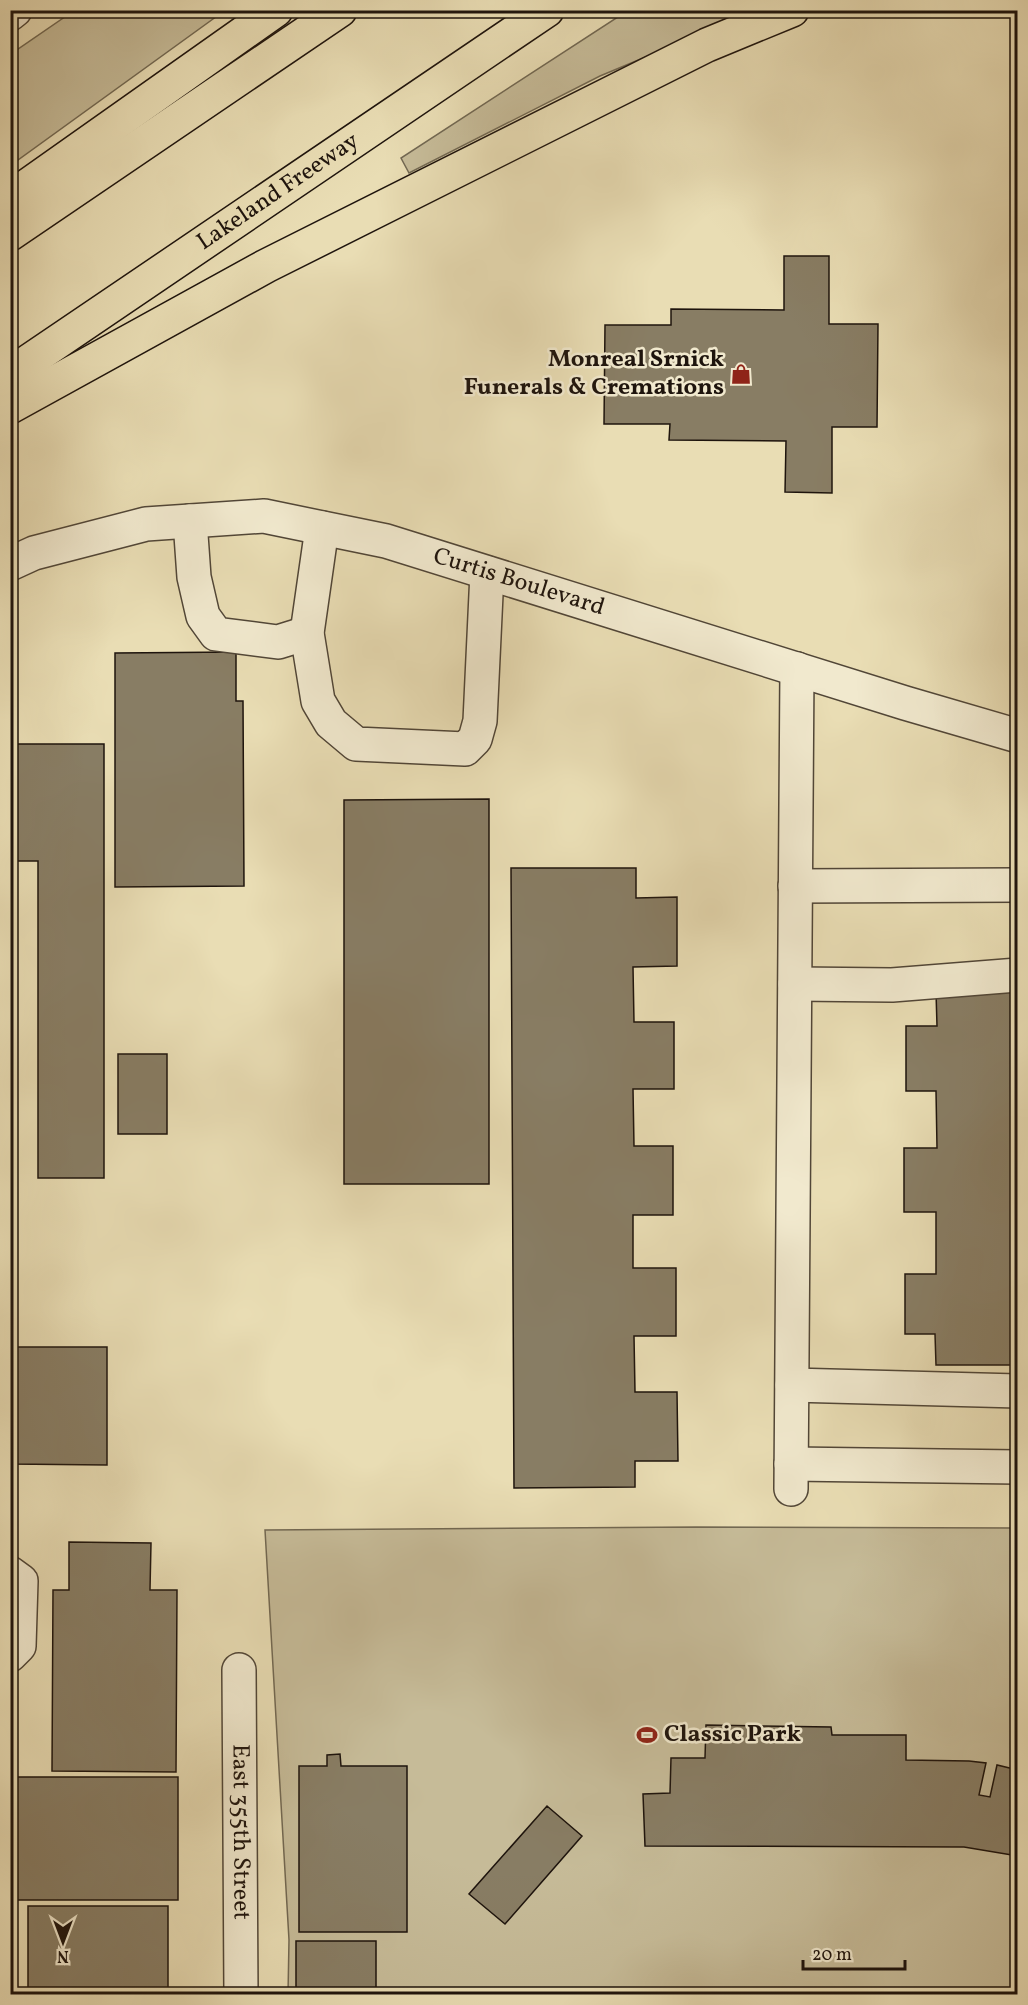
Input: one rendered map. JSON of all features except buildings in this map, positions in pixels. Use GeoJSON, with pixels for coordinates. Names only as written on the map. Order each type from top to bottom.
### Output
{"type":"FeatureCollection","features":[{"type":"Feature","properties":{"kind":"highway"},"geometry":{"type":"LineString","coordinates":[[10,198],[276,10]]}},
{"type":"Feature","properties":{"kind":"highway"},"geometry":{"type":"LineString","coordinates":[[10,234],[340,10]]}},
{"type":"Feature","properties":{"kind":"highway","name":"Lakeland Freeway"},"geometry":{"type":"LineString","coordinates":[[10,374],[547,10]]}},
{"type":"Feature","properties":{"kind":"highway"},"geometry":{"type":"LineString","coordinates":[[10,407],[276,261],[707,45],[792,10]]}},
{"type":"Feature","properties":{"kind":"street"},"geometry":{"type":"LineString","coordinates":[[10,14],[15,10]]}},
{"type":"Feature","properties":{"kind":"street","name":"Curtis Boulevard"},"geometry":{"type":"LineString","coordinates":[[10,564],[34,553],[146,524],[264,516],[386,541],[1017,736]]}},
{"type":"Feature","properties":{"kind":"street"},"geometry":{"type":"LineString","coordinates":[[190,521],[194,577],[203,616],[216,634],[278,642],[307,633]]}},
{"type":"Feature","properties":{"kind":"street"},"geometry":{"type":"LineString","coordinates":[[322,528],[307,633],[318,701],[331,723],[356,744],[465,749],[475,739],[480,721],[487,573]]}},
{"type":"Feature","properties":{"kind":"street"},"geometry":{"type":"LineString","coordinates":[[797,669],[791,1477],[1017,1467]]}},
{"type":"Feature","properties":{"kind":"street"},"geometry":{"type":"LineString","coordinates":[[795,886],[1017,885]]}},
{"type":"Feature","properties":{"kind":"street"},"geometry":{"type":"LineString","coordinates":[[795,984],[892,985],[1017,975]]}},
{"type":"Feature","properties":{"kind":"street"},"geometry":{"type":"LineString","coordinates":[[792,1384],[1017,1391]]}},
{"type":"Feature","properties":{"kind":"street"},"geometry":{"type":"LineString","coordinates":[[10,1573],[21,1581],[21,1601],[19,1646],[10,1655]]}},
{"type":"Feature","properties":{"kind":"street","name":"East 355th Street"},"geometry":{"type":"LineString","coordinates":[[239,1670],[241,1995]]}},
{"type":"Feature","properties":{"kind":"shaded area"},"geometry":{"type":"Polygon","coordinates":[[[75,10],[224,11],[11,165],[11,54],[75,10]]]}},
{"type":"Feature","properties":{"kind":"shaded area"},"geometry":{"type":"Polygon","coordinates":[[[627,11],[756,11],[600,76],[409,173],[401,158],[627,11]]]}},
{"type":"Feature","properties":{"kind":"shaded area","name":"Classic Park"},"geometry":{"type":"Polygon","coordinates":[[[697,1527],[1017,1528],[1017,1994],[288,1994],[289,1940],[265,1530],[697,1527]]]}},
{"type":"Feature","properties":{"kind":"place","name":"Monreal Srnick Funerals & Cremations"},"geometry":{"type":"Point","coordinates":[741,374]}},
{"type":"Feature","properties":{"kind":"place","name":"Classic Park"},"geometry":{"type":"Point","coordinates":[647,1735]}}]}
